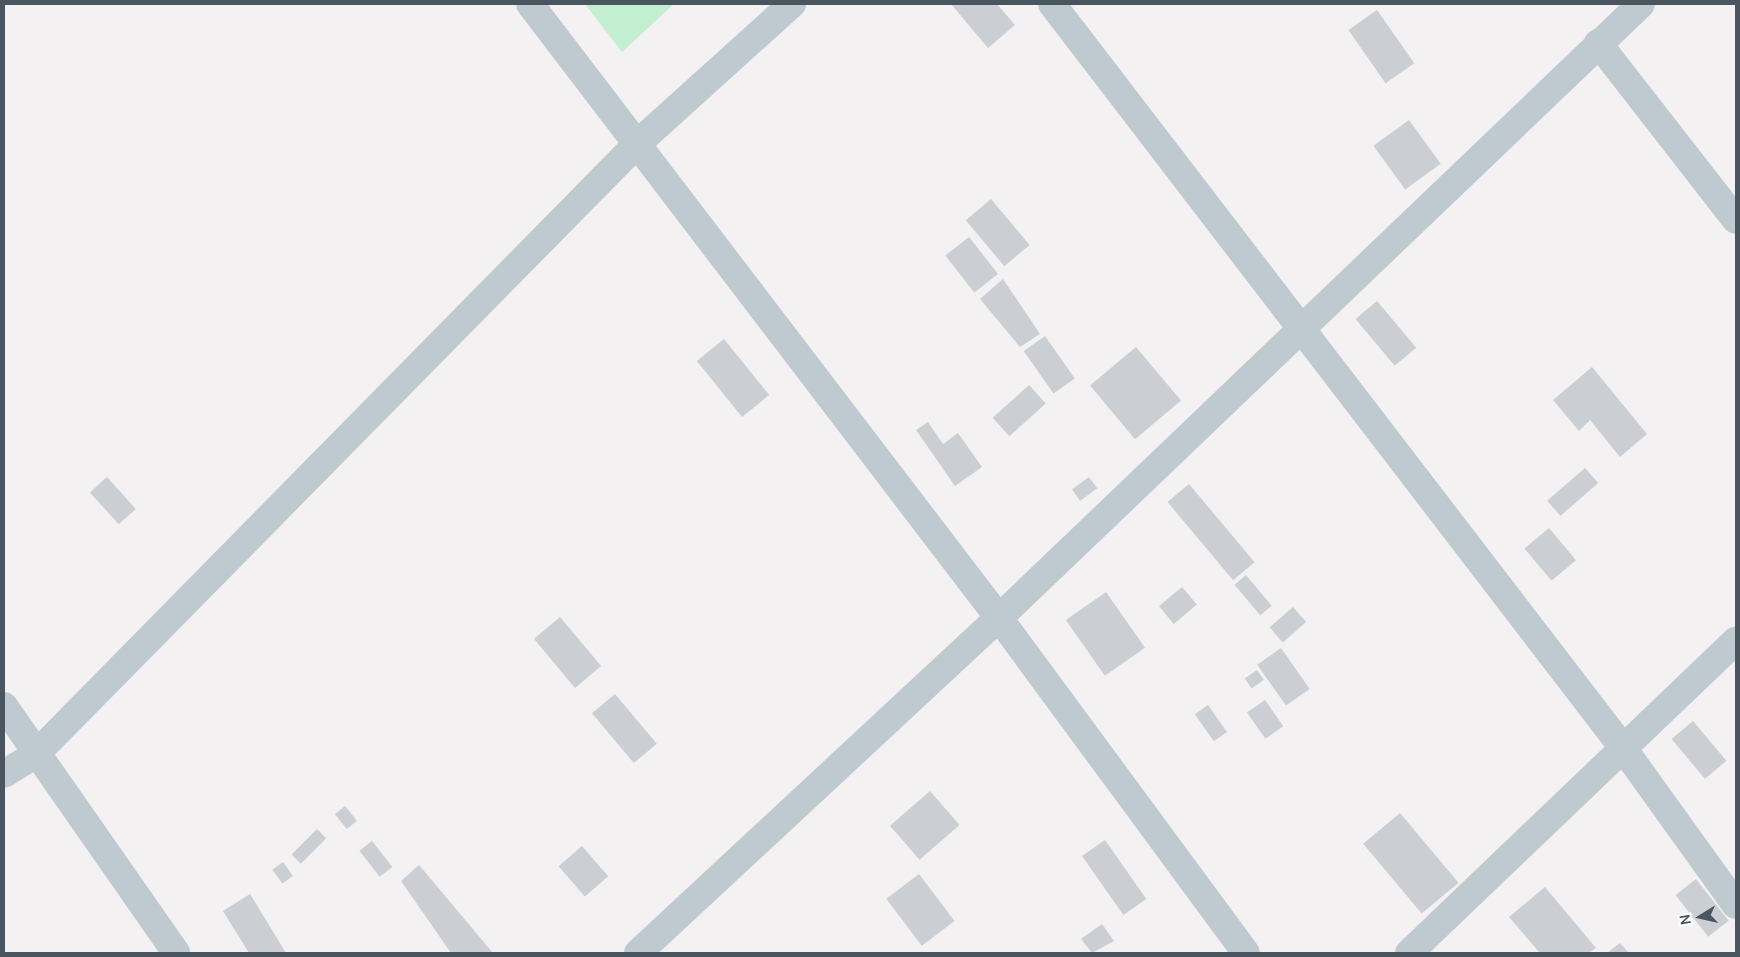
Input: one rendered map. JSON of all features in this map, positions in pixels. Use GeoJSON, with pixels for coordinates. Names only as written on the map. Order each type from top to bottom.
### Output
{"type":"FeatureCollection","features":[{"type":"Feature","properties":{"kind":"street"},"geometry":{"type":"LineString","coordinates":[[530,4],[999,618],[1246,953]]}},
{"type":"Feature","properties":{"kind":"street"},"geometry":{"type":"LineString","coordinates":[[4,774],[37,753],[637,144],[792,4]]}},
{"type":"Feature","properties":{"kind":"street"},"geometry":{"type":"LineString","coordinates":[[1052,4],[1623,748],[1736,905]]}},
{"type":"Feature","properties":{"kind":"street"},"geometry":{"type":"LineString","coordinates":[[638,953],[999,618],[1598,42],[1641,4]]}},
{"type":"Feature","properties":{"kind":"street"},"geometry":{"type":"LineString","coordinates":[[1598,42],[1736,220]]}},
{"type":"Feature","properties":{"kind":"street"},"geometry":{"type":"LineString","coordinates":[[1408,953],[1736,641]]}},
{"type":"Feature","properties":{"kind":"street"},"geometry":{"type":"LineString","coordinates":[[4,706],[176,953]]}},
{"type":"Feature","properties":{"kind":"green space"},"geometry":{"type":"Polygon","coordinates":[[[585,4],[674,4],[622,52],[585,4]]]}},
{"type":"Feature","properties":{"kind":"building"},"geometry":{"type":"Polygon","coordinates":[[[951,4],[997,4],[1015,25],[988,48],[951,4]]]}},
{"type":"Feature","properties":{"kind":"building"},"geometry":{"type":"Polygon","coordinates":[[[1377,10],[1414,63],[1386,83],[1348,30],[1377,10]]]}},
{"type":"Feature","properties":{"kind":"building"},"geometry":{"type":"Polygon","coordinates":[[[1409,120],[1441,164],[1405,190],[1373,146],[1409,120]]]}},
{"type":"Feature","properties":{"kind":"building"},"geometry":{"type":"Polygon","coordinates":[[[991,199],[1030,245],[1004,266],[966,220],[991,199]]]}},
{"type":"Feature","properties":{"kind":"building"},"geometry":{"type":"Polygon","coordinates":[[[969,237],[998,274],[974,293],[945,255],[969,237]]]}},
{"type":"Feature","properties":{"kind":"building"},"geometry":{"type":"Polygon","coordinates":[[[1003,279],[1040,334],[1020,347],[980,299],[1003,279]]]}},
{"type":"Feature","properties":{"kind":"building"},"geometry":{"type":"Polygon","coordinates":[[[1377,301],[1416,348],[1395,366],[1356,319],[1377,301]]]}},
{"type":"Feature","properties":{"kind":"building"},"geometry":{"type":"Polygon","coordinates":[[[1045,336],[1075,379],[1054,394],[1024,351],[1045,336]]]}},
{"type":"Feature","properties":{"kind":"building"},"geometry":{"type":"Polygon","coordinates":[[[724,339],[769,395],[742,417],[697,361],[724,339]]]}},
{"type":"Feature","properties":{"kind":"building"},"geometry":{"type":"Polygon","coordinates":[[[1136,347],[1181,401],[1135,439],[1090,386],[1136,347]]]}},
{"type":"Feature","properties":{"kind":"building"},"geometry":{"type":"Polygon","coordinates":[[[1592,367],[1647,434],[1620,457],[1590,420],[1579,431],[1553,400],[1592,367]]]}},
{"type":"Feature","properties":{"kind":"building"},"geometry":{"type":"Polygon","coordinates":[[[1029,385],[1046,404],[1009,436],[993,418],[1029,385]]]}},
{"type":"Feature","properties":{"kind":"building"},"geometry":{"type":"Polygon","coordinates":[[[928,422],[943,444],[958,433],[982,467],[955,486],[916,430],[928,422]]]}},
{"type":"Feature","properties":{"kind":"building"},"geometry":{"type":"Polygon","coordinates":[[[1585,468],[1598,483],[1560,516],[1547,501],[1585,468]]]}},
{"type":"Feature","properties":{"kind":"building"},"geometry":{"type":"Polygon","coordinates":[[[107,477],[136,509],[119,524],[90,492],[107,477]]]}},
{"type":"Feature","properties":{"kind":"building"},"geometry":{"type":"Polygon","coordinates":[[[1089,477],[1097,488],[1080,501],[1072,489],[1089,477]]]}},
{"type":"Feature","properties":{"kind":"building"},"geometry":{"type":"Polygon","coordinates":[[[1189,484],[1255,562],[1233,580],[1168,502],[1189,484]]]}},
{"type":"Feature","properties":{"kind":"building"},"geometry":{"type":"Polygon","coordinates":[[[1549,528],[1576,560],[1551,581],[1524,549],[1549,528]]]}},
{"type":"Feature","properties":{"kind":"building"},"geometry":{"type":"Polygon","coordinates":[[[1246,575],[1272,606],[1260,615],[1235,585],[1246,575]]]}},
{"type":"Feature","properties":{"kind":"building"},"geometry":{"type":"Polygon","coordinates":[[[1182,587],[1197,605],[1174,624],[1159,606],[1182,587]]]}},
{"type":"Feature","properties":{"kind":"building"},"geometry":{"type":"Polygon","coordinates":[[[1106,592],[1145,648],[1105,676],[1066,620],[1106,592]]]}},
{"type":"Feature","properties":{"kind":"building"},"geometry":{"type":"Polygon","coordinates":[[[1293,607],[1306,622],[1283,642],[1270,627],[1293,607]]]}},
{"type":"Feature","properties":{"kind":"building"},"geometry":{"type":"Polygon","coordinates":[[[560,617],[601,666],[575,688],[534,639],[560,617]]]}},
{"type":"Feature","properties":{"kind":"building"},"geometry":{"type":"Polygon","coordinates":[[[1281,648],[1310,689],[1286,706],[1257,665],[1281,648]]]}},
{"type":"Feature","properties":{"kind":"building"},"geometry":{"type":"Polygon","coordinates":[[[1257,670],[1264,680],[1252,688],[1245,679],[1257,670]]]}},
{"type":"Feature","properties":{"kind":"building"},"geometry":{"type":"Polygon","coordinates":[[[615,694],[657,744],[634,763],[592,713],[615,694]]]}},
{"type":"Feature","properties":{"kind":"building"},"geometry":{"type":"Polygon","coordinates":[[[1265,700],[1283,726],[1265,739],[1247,713],[1265,700]]]}},
{"type":"Feature","properties":{"kind":"building"},"geometry":{"type":"Polygon","coordinates":[[[1208,705],[1227,732],[1214,741],[1195,714],[1208,705]]]}},
{"type":"Feature","properties":{"kind":"building"},"geometry":{"type":"Polygon","coordinates":[[[1693,721],[1726,761],[1705,779],[1672,739],[1693,721]]]}},
{"type":"Feature","properties":{"kind":"building"},"geometry":{"type":"Polygon","coordinates":[[[930,791],[960,825],[920,860],[890,826],[930,791]]]}},
{"type":"Feature","properties":{"kind":"building"},"geometry":{"type":"Polygon","coordinates":[[[345,806],[357,821],[347,829],[335,814],[345,806]]]}},
{"type":"Feature","properties":{"kind":"building"},"geometry":{"type":"Polygon","coordinates":[[[1400,813],[1458,883],[1422,914],[1363,844],[1400,813]]]}},
{"type":"Feature","properties":{"kind":"building"},"geometry":{"type":"Polygon","coordinates":[[[317,829],[326,838],[301,864],[292,854],[317,829]]]}},
{"type":"Feature","properties":{"kind":"building"},"geometry":{"type":"Polygon","coordinates":[[[1105,840],[1146,899],[1123,915],[1082,856],[1105,840]]]}},
{"type":"Feature","properties":{"kind":"building"},"geometry":{"type":"Polygon","coordinates":[[[372,841],[392,867],[380,877],[359,851],[372,841]]]}},
{"type":"Feature","properties":{"kind":"building"},"geometry":{"type":"Polygon","coordinates":[[[582,846],[608,876],[585,897],[559,866],[582,846]]]}},
{"type":"Feature","properties":{"kind":"building"},"geometry":{"type":"Polygon","coordinates":[[[283,862],[293,876],[282,883],[272,870],[283,862]]]}},
{"type":"Feature","properties":{"kind":"building"},"geometry":{"type":"Polygon","coordinates":[[[419,865],[493,953],[451,953],[401,881],[419,865]]]}},
{"type":"Feature","properties":{"kind":"building"},"geometry":{"type":"Polygon","coordinates":[[[919,874],[955,921],[922,946],[886,899],[919,874]]]}},
{"type":"Feature","properties":{"kind":"building"},"geometry":{"type":"Polygon","coordinates":[[[1696,879],[1729,921],[1708,937],[1676,895],[1696,879]]]}},
{"type":"Feature","properties":{"kind":"building"},"geometry":{"type":"Polygon","coordinates":[[[1545,887],[1596,948],[1589,953],[1540,953],[1509,917],[1545,887]]]}},
{"type":"Feature","properties":{"kind":"building"},"geometry":{"type":"Polygon","coordinates":[[[250,894],[286,953],[249,953],[223,911],[250,894]]]}},
{"type":"Feature","properties":{"kind":"building"},"geometry":{"type":"Polygon","coordinates":[[[1102,924],[1114,941],[1092,953],[1081,939],[1102,924]]]}},
{"type":"Feature","properties":{"kind":"building"},"geometry":{"type":"Polygon","coordinates":[[[1620,943],[1629,953],[1607,953],[1620,943]]]}}]}
